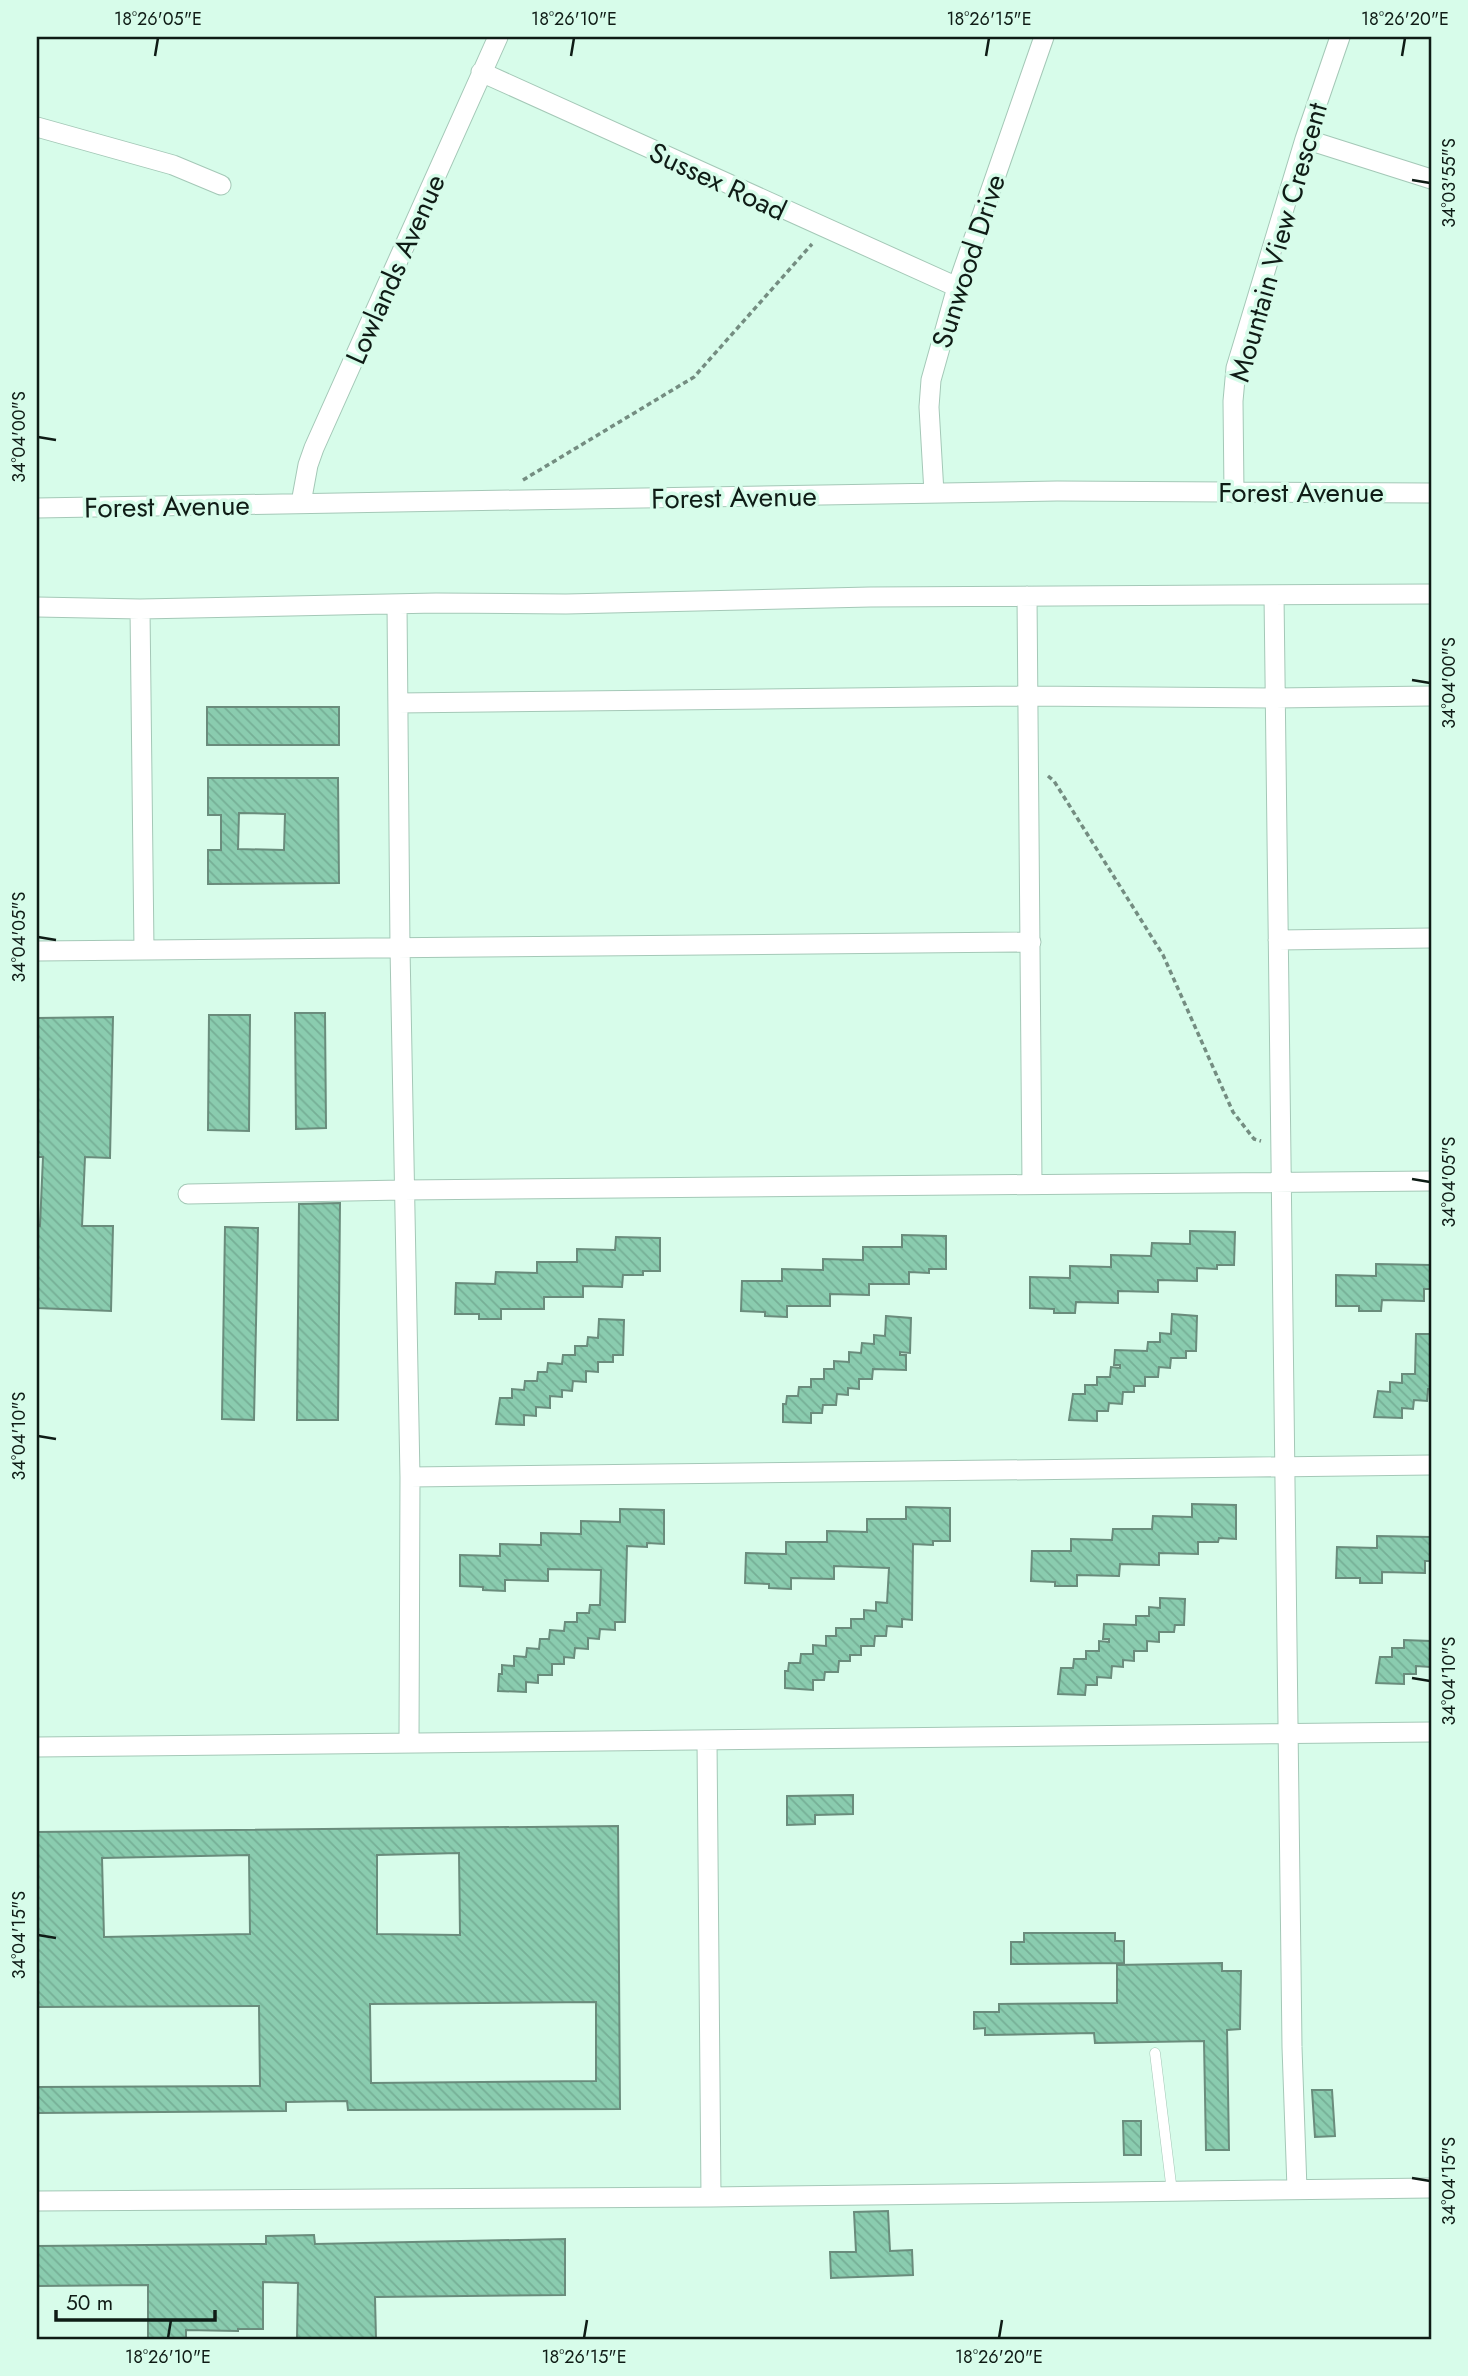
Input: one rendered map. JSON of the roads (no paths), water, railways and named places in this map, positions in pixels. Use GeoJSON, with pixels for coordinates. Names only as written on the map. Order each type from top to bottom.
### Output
{"type":"FeatureCollection","features":[{"type":"Feature","properties":{"kind":"street","name":"Lowlands Avenue"},"geometry":{"type":"LineString","coordinates":[[301,503],[314,448],[498,37]]}},
{"type":"Feature","properties":{"kind":"street","name":"Sunwood Drive"},"geometry":{"type":"LineString","coordinates":[[934,493],[929,407],[931,380],[957,287],[1044,37]]}},
{"type":"Feature","properties":{"kind":"street","name":"Mountain View Crescent"},"geometry":{"type":"LineString","coordinates":[[1234,493],[1236,368],[1305,139],[1340,37]]}},
{"type":"Feature","properties":{"kind":"street","name":"Sussex Road"},"geometry":{"type":"LineString","coordinates":[[481,72],[957,287]]}},
{"type":"Feature","properties":{"kind":"street"},"geometry":{"type":"LineString","coordinates":[[37,127],[173,165],[221,185]]}},
{"type":"Feature","properties":{"kind":"street"},"geometry":{"type":"LineString","coordinates":[[1305,139],[1431,179]]}},
{"type":"Feature","properties":{"kind":"street","name":"Forest Avenue"},"geometry":{"type":"LineString","coordinates":[[37,508],[1057,491],[1431,493]]}},
{"type":"Feature","properties":{"kind":"street"},"geometry":{"type":"LineString","coordinates":[[37,607],[140,609],[870,597],[1431,594]]}},
{"type":"Feature","properties":{"kind":"street"},"geometry":{"type":"LineString","coordinates":[[1274,595],[1292,2047],[1297,2189]]}},
{"type":"Feature","properties":{"kind":"street"},"geometry":{"type":"LineString","coordinates":[[1027,596],[1032,1184]]}},
{"type":"Feature","properties":{"kind":"street"},"geometry":{"type":"LineString","coordinates":[[397,604],[403,1190],[410,1477],[409,1741]]}},
{"type":"Feature","properties":{"kind":"street"},"geometry":{"type":"LineString","coordinates":[[140,609],[144,950]]}},
{"type":"Feature","properties":{"kind":"street"},"geometry":{"type":"LineString","coordinates":[[398,703],[1027,696],[1431,696]]}},
{"type":"Feature","properties":{"kind":"street"},"geometry":{"type":"LineString","coordinates":[[1278,940],[1431,938]]}},
{"type":"Feature","properties":{"kind":"street"},"geometry":{"type":"LineString","coordinates":[[37,951],[1031,942]]}},
{"type":"Feature","properties":{"kind":"street"},"geometry":{"type":"LineString","coordinates":[[188,1194],[1431,1181]]}},
{"type":"Feature","properties":{"kind":"street"},"geometry":{"type":"LineString","coordinates":[[410,1477],[1431,1465]]}},
{"type":"Feature","properties":{"kind":"street"},"geometry":{"type":"LineString","coordinates":[[37,1747],[1431,1732]]}},
{"type":"Feature","properties":{"kind":"street"},"geometry":{"type":"LineString","coordinates":[[707,1740],[711,2197]]}},
{"type":"Feature","properties":{"kind":"street"},"geometry":{"type":"LineString","coordinates":[[37,2201],[711,2197],[1431,2188]]}},
{"type":"Feature","properties":{"kind":"lane"},"geometry":{"type":"LineString","coordinates":[[1155,2053],[1172,2192]]}}]}
